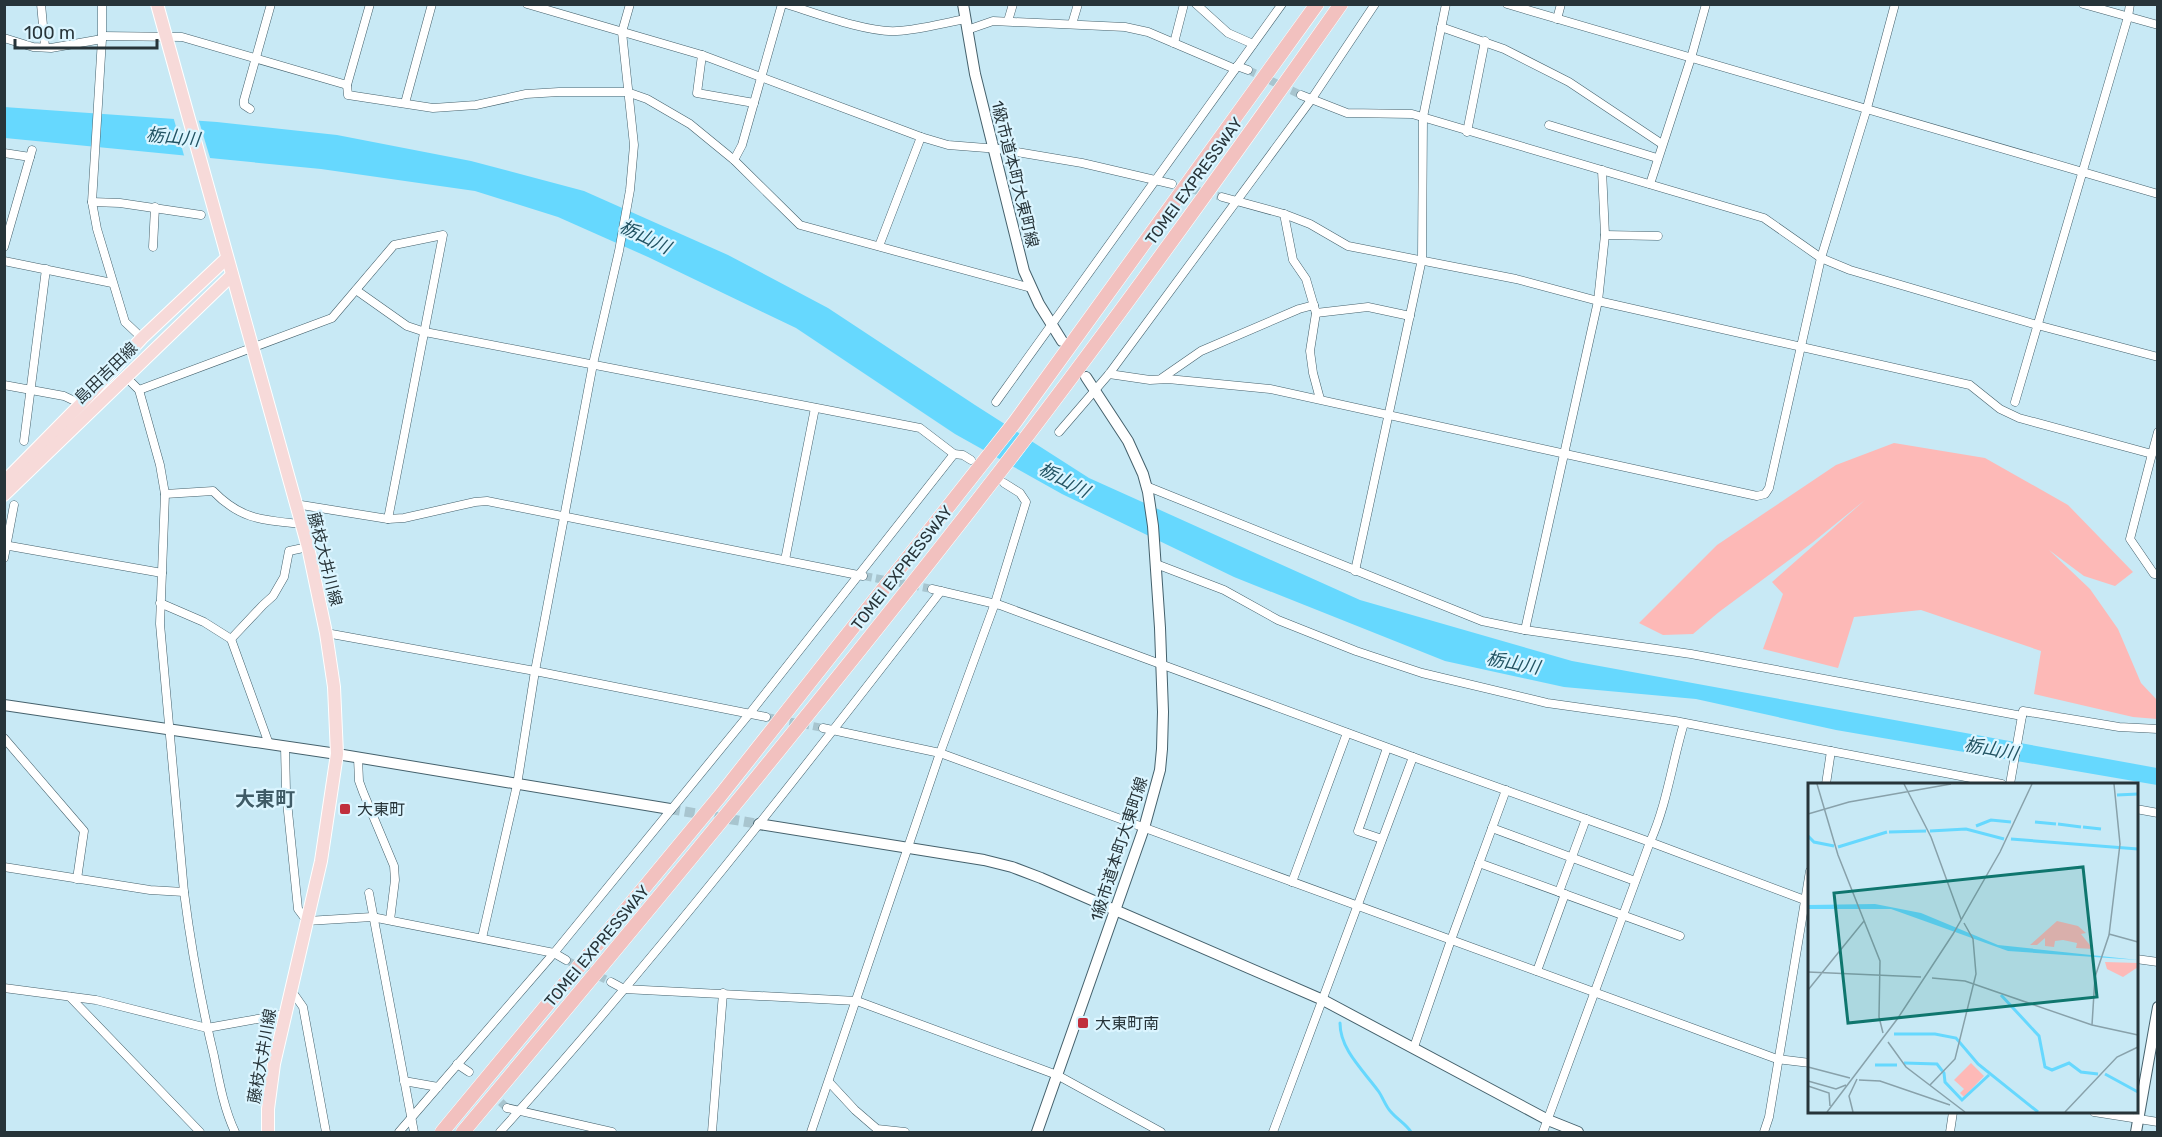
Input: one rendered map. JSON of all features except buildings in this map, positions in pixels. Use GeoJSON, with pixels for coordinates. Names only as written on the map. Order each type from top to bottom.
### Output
{"type":"FeatureCollection","features":[{"type":"Feature","properties":{"kind":"highway","name":"TOMEI EXPRESSWAY"},"geometry":{"type":"LineString","coordinates":[[442,1132],[720,796],[978,461],[1015,422],[1317,4]]}},
{"type":"Feature","properties":{"kind":"highway","name":"TOMEI EXPRESSWAY"},"geometry":{"type":"LineString","coordinates":[[463,1132],[735,805],[1002,478],[1030,430],[1178,232],[1341,4]]}},
{"type":"Feature","properties":{"kind":"main road","name":"藤枝大井川線"},"geometry":{"type":"LineString","coordinates":[[158,4],[308,547],[326,633],[334,687],[337,754],[321,861],[274,1064],[268,1109],[268,1132]]}},
{"type":"Feature","properties":{"kind":"main road","name":"島田吉田線"},"geometry":{"type":"LineString","coordinates":[[4,482],[142,338],[227,258]]}},
{"type":"Feature","properties":{"kind":"main road","name":"島田吉田線"},"geometry":{"type":"LineString","coordinates":[[4,495],[232,275]]}},
{"type":"Feature","properties":{"kind":"street"},"geometry":{"type":"LineString","coordinates":[[41,4],[45,47]]}},
{"type":"Feature","properties":{"kind":"street"},"geometry":{"type":"LineString","coordinates":[[102,4],[96,159],[92,202],[97,229],[125,322],[142,338]]}},
{"type":"Feature","properties":{"kind":"street"},"geometry":{"type":"LineString","coordinates":[[250,109],[244,105],[244,100],[271,4]]}},
{"type":"Feature","properties":{"kind":"street"},"geometry":{"type":"LineString","coordinates":[[370,4],[347,85],[348,95],[432,108],[476,105],[526,94],[627,92],[647,99],[690,124],[734,160],[800,225],[1031,288]]}},
{"type":"Feature","properties":{"kind":"street"},"geometry":{"type":"LineString","coordinates":[[405,103],[432,4]]}},
{"type":"Feature","properties":{"kind":"street"},"geometry":{"type":"LineString","coordinates":[[527,4],[702,55],[948,145],[992,148],[1082,163],[1172,184]]}},
{"type":"Feature","properties":{"kind":"street"},"geometry":{"type":"LineString","coordinates":[[482,938],[517,785],[535,671],[630,190],[634,145],[622,32],[630,4]]}},
{"type":"Feature","properties":{"kind":"street"},"geometry":{"type":"LineString","coordinates":[[734,160],[742,145],[784,4],[878,31],[896,32],[993,21],[1125,27],[1148,32],[1236,68],[1248,70]]}},
{"type":"Feature","properties":{"kind":"street","name":"1級市道本町大東町線"},"geometry":{"type":"LineString","coordinates":[[963,4],[975,74],[1024,271],[1051,325],[1062,341]]}},
{"type":"Feature","properties":{"kind":"street"},"geometry":{"type":"LineString","coordinates":[[1008,21],[1013,4]]}},
{"type":"Feature","properties":{"kind":"street"},"geometry":{"type":"LineString","coordinates":[[1072,24],[1078,4]]}},
{"type":"Feature","properties":{"kind":"street"},"geometry":{"type":"LineString","coordinates":[[1174,43],[1185,4]]}},
{"type":"Feature","properties":{"kind":"street"},"geometry":{"type":"LineString","coordinates":[[1196,4],[1228,33],[1253,44]]}},
{"type":"Feature","properties":{"kind":"street"},"geometry":{"type":"LineString","coordinates":[[996,402],[1282,4]]}},
{"type":"Feature","properties":{"kind":"street"},"geometry":{"type":"LineString","coordinates":[[1059,432],[1109,374],[1311,100],[1375,4]]}},
{"type":"Feature","properties":{"kind":"street"},"geometry":{"type":"LineString","coordinates":[[1355,571],[1422,259],[1423,117],[1446,4]]}},
{"type":"Feature","properties":{"kind":"street"},"geometry":{"type":"LineString","coordinates":[[1507,4],[2157,194]]}},
{"type":"Feature","properties":{"kind":"street"},"geometry":{"type":"LineString","coordinates":[[1557,19],[1561,4]]}},
{"type":"Feature","properties":{"kind":"street"},"geometry":{"type":"LineString","coordinates":[[1650,184],[1706,4]]}},
{"type":"Feature","properties":{"kind":"street"},"geometry":{"type":"LineString","coordinates":[[1109,374],[1270,389],[1757,496],[1765,494],[1769,488],[1821,258],[1867,108],[1894,4]]}},
{"type":"Feature","properties":{"kind":"street"},"geometry":{"type":"LineString","coordinates":[[2083,4],[2157,25]]}},
{"type":"Feature","properties":{"kind":"street"},"geometry":{"type":"LineString","coordinates":[[2015,402],[2130,4]]}},
{"type":"Feature","properties":{"kind":"street"},"geometry":{"type":"LineString","coordinates":[[1442,27],[1485,42],[1569,82],[1662,144]]}},
{"type":"Feature","properties":{"kind":"street"},"geometry":{"type":"LineString","coordinates":[[4,38],[33,47],[102,37],[182,38],[347,85]]}},
{"type":"Feature","properties":{"kind":"street"},"geometry":{"type":"LineString","coordinates":[[1467,132],[1485,42]]}},
{"type":"Feature","properties":{"kind":"street"},"geometry":{"type":"LineString","coordinates":[[702,55],[697,93],[754,103]]}},
{"type":"Feature","properties":{"kind":"street"},"geometry":{"type":"LineString","coordinates":[[1301,95],[1347,113],[1401,113],[1423,117],[1467,132],[1764,218],[1821,258],[1850,270],[2037,325],[2157,357]]}},
{"type":"Feature","properties":{"kind":"street"},"geometry":{"type":"LineString","coordinates":[[1549,125],[1657,158]]}},
{"type":"Feature","properties":{"kind":"street"},"geometry":{"type":"LineString","coordinates":[[879,246],[921,137]]}},
{"type":"Feature","properties":{"kind":"street"},"geometry":{"type":"LineString","coordinates":[[4,153],[31,153],[4,247]]}},
{"type":"Feature","properties":{"kind":"street"},"geometry":{"type":"LineString","coordinates":[[1525,630],[1598,301],[1605,236],[1602,170]]}},
{"type":"Feature","properties":{"kind":"street"},"geometry":{"type":"LineString","coordinates":[[1222,197],[1284,214],[1310,224],[1348,246],[1516,279],[1598,301],[1970,385],[2000,409],[2019,418],[2152,454]]}},
{"type":"Feature","properties":{"kind":"street"},"geometry":{"type":"LineString","coordinates":[[92,202],[155,207],[201,215]]}},
{"type":"Feature","properties":{"kind":"street"},"geometry":{"type":"LineString","coordinates":[[153,247],[155,207]]}},
{"type":"Feature","properties":{"kind":"street"},"geometry":{"type":"LineString","coordinates":[[1284,214],[1293,260],[1306,279],[1315,309],[1310,351],[1320,399]]}},
{"type":"Feature","properties":{"kind":"street"},"geometry":{"type":"LineString","coordinates":[[139,390],[332,318],[394,245],[443,235],[387,519]]}},
{"type":"Feature","properties":{"kind":"street"},"geometry":{"type":"LineString","coordinates":[[1605,236],[1658,236]]}},
{"type":"Feature","properties":{"kind":"street"},"geometry":{"type":"LineString","coordinates":[[4,261],[112,283]]}},
{"type":"Feature","properties":{"kind":"street"},"geometry":{"type":"LineString","coordinates":[[24,441],[46,269]]}},
{"type":"Feature","properties":{"kind":"street"},"geometry":{"type":"LineString","coordinates":[[356,290],[407,327],[425,332],[920,428],[954,454],[978,461]]}},
{"type":"Feature","properties":{"kind":"street"},"geometry":{"type":"LineString","coordinates":[[1161,379],[1201,351],[1299,309],[1368,307],[1410,316]]}},
{"type":"Feature","properties":{"kind":"street"},"geometry":{"type":"LineString","coordinates":[[126,377],[139,390],[160,465],[165,494],[160,624],[184,892],[207,1028],[235,1132]]}},
{"type":"Feature","properties":{"kind":"street","name":"1級市道本町大東町線"},"geometry":{"type":"LineString","coordinates":[[1037,1132],[1144,828],[1160,770],[1163,712],[1161,664],[1156,562],[1147,489],[1136,456],[1128,441],[1086,377]]}},
{"type":"Feature","properties":{"kind":"street"},"geometry":{"type":"LineString","coordinates":[[4,385],[64,396],[81,404]]}},
{"type":"Feature","properties":{"kind":"street"},"geometry":{"type":"LineString","coordinates":[[785,560],[816,408]]}},
{"type":"Feature","properties":{"kind":"street"},"geometry":{"type":"LineString","coordinates":[[2157,432],[2130,538],[2154,574],[2157,574]]}},
{"type":"Feature","properties":{"kind":"street"},"geometry":{"type":"LineString","coordinates":[[399,1132],[554,953],[670,808],[862,576],[954,454]]}},
{"type":"Feature","properties":{"kind":"street"},"geometry":{"type":"LineString","coordinates":[[811,1132],[940,753],[995,603],[1026,502],[1020,493],[1002,478]]}},
{"type":"Feature","properties":{"kind":"street"},"geometry":{"type":"LineString","coordinates":[[1147,489],[1482,621],[1525,630],[1691,654],[2022,716]]}},
{"type":"Feature","properties":{"kind":"street"},"geometry":{"type":"LineString","coordinates":[[165,494],[213,491],[227,506],[256,519],[301,524]]}},
{"type":"Feature","properties":{"kind":"street"},"geometry":{"type":"LineString","coordinates":[[295,504],[387,519],[404,519],[487,501],[862,576]]}},
{"type":"Feature","properties":{"kind":"street"},"geometry":{"type":"LineString","coordinates":[[4,558],[14,505]]}},
{"type":"Feature","properties":{"kind":"street"},"geometry":{"type":"LineString","coordinates":[[5,546],[162,573]]}},
{"type":"Feature","properties":{"kind":"street"},"geometry":{"type":"LineString","coordinates":[[231,639],[273,596],[284,577],[290,551],[308,547]]}},
{"type":"Feature","properties":{"kind":"street"},"geometry":{"type":"LineString","coordinates":[[1156,562],[1224,590],[1278,620],[1356,651],[1422,673],[1546,704],[1684,723],[2003,783]]}},
{"type":"Feature","properties":{"kind":"street"},"geometry":{"type":"LineString","coordinates":[[932,589],[995,603],[1387,748],[1650,842],[1807,902]]}},
{"type":"Feature","properties":{"kind":"street"},"geometry":{"type":"LineString","coordinates":[[500,1132],[624,989],[759,824],[941,591]]}},
{"type":"Feature","properties":{"kind":"street"},"geometry":{"type":"LineString","coordinates":[[160,603],[204,622],[231,639],[269,744]]}},
{"type":"Feature","properties":{"kind":"street"},"geometry":{"type":"LineString","coordinates":[[326,633],[535,671],[766,717]]}},
{"type":"Feature","properties":{"kind":"street"},"geometry":{"type":"LineString","coordinates":[[4,705],[337,754],[670,808]]}},
{"type":"Feature","properties":{"kind":"street"},"geometry":{"type":"LineString","coordinates":[[2008,783],[2023,711],[2119,727],[2157,729]]}},
{"type":"Feature","properties":{"kind":"street"},"geometry":{"type":"LineString","coordinates":[[1543,1132],[1660,819],[1673,757],[1684,723]]}},
{"type":"Feature","properties":{"kind":"street"},"geometry":{"type":"LineString","coordinates":[[823,728],[940,753],[1777,1059],[1808,1064]]}},
{"type":"Feature","properties":{"kind":"street"},"geometry":{"type":"LineString","coordinates":[[1292,882],[1347,733]]}},
{"type":"Feature","properties":{"kind":"street"},"geometry":{"type":"LineString","coordinates":[[4,738],[84,831],[77,879]]}},
{"type":"Feature","properties":{"kind":"street"},"geometry":{"type":"LineString","coordinates":[[285,746],[286,792],[298,909],[307,921],[372,917],[554,953],[566,960]]}},
{"type":"Feature","properties":{"kind":"street"},"geometry":{"type":"LineString","coordinates":[[1382,839],[1358,831],[1387,748]]}},
{"type":"Feature","properties":{"kind":"street"},"geometry":{"type":"LineString","coordinates":[[1826,783],[1831,751]]}},
{"type":"Feature","properties":{"kind":"street"},"geometry":{"type":"LineString","coordinates":[[1273,1132],[1413,757]]}},
{"type":"Feature","properties":{"kind":"street"},"geometry":{"type":"LineString","coordinates":[[358,758],[359,781],[394,866],[395,880],[390,921]]}},
{"type":"Feature","properties":{"kind":"street"},"geometry":{"type":"LineString","coordinates":[[1414,1047],[1506,790]]}},
{"type":"Feature","properties":{"kind":"street"},"geometry":{"type":"LineString","coordinates":[[2138,809],[2157,813]]}},
{"type":"Feature","properties":{"kind":"street"},"geometry":{"type":"LineString","coordinates":[[1537,971],[1586,819]]}},
{"type":"Feature","properties":{"kind":"street"},"geometry":{"type":"LineString","coordinates":[[759,824],[984,860],[1012,867],[1323,1000],[1548,1120],[1578,1132]]}},
{"type":"Feature","properties":{"kind":"street"},"geometry":{"type":"LineString","coordinates":[[1492,828],[1635,881]]}},
{"type":"Feature","properties":{"kind":"street"},"geometry":{"type":"LineString","coordinates":[[1479,863],[1680,936]]}},
{"type":"Feature","properties":{"kind":"street"},"geometry":{"type":"LineString","coordinates":[[4,867],[150,890],[184,892]]}},
{"type":"Feature","properties":{"kind":"street"},"geometry":{"type":"LineString","coordinates":[[1764,1132],[1808,886]]}},
{"type":"Feature","properties":{"kind":"street"},"geometry":{"type":"LineString","coordinates":[[369,893],[414,1132]]}},
{"type":"Feature","properties":{"kind":"street"},"geometry":{"type":"LineString","coordinates":[[2138,959],[2157,963]]}},
{"type":"Feature","properties":{"kind":"street"},"geometry":{"type":"LineString","coordinates":[[611,982],[624,989],[857,1001],[1057,1075],[1161,1132]]}},
{"type":"Feature","properties":{"kind":"street"},"geometry":{"type":"LineString","coordinates":[[4,988],[96,1000],[207,1028],[285,1014]]}},
{"type":"Feature","properties":{"kind":"street"},"geometry":{"type":"LineString","coordinates":[[291,990],[303,1006],[326,1132]]}},
{"type":"Feature","properties":{"kind":"street"},"geometry":{"type":"LineString","coordinates":[[712,1132],[723,993]]}},
{"type":"Feature","properties":{"kind":"street"},"geometry":{"type":"LineString","coordinates":[[70,997],[200,1132]]}},
{"type":"Feature","properties":{"kind":"street"},"geometry":{"type":"LineString","coordinates":[[2136,1132],[2157,1007]]}},
{"type":"Feature","properties":{"kind":"street"},"geometry":{"type":"LineString","coordinates":[[457,1064],[469,1072]]}},
{"type":"Feature","properties":{"kind":"street"},"geometry":{"type":"LineString","coordinates":[[404,1081],[438,1087]]}},
{"type":"Feature","properties":{"kind":"street"},"geometry":{"type":"LineString","coordinates":[[829,1082],[855,1110],[877,1129],[905,1132]]}},
{"type":"Feature","properties":{"kind":"street"},"geometry":{"type":"LineString","coordinates":[[507,1108],[612,1132]]}},
{"type":"Feature","properties":{"kind":"street"},"geometry":{"type":"LineString","coordinates":[[1950,1132],[1953,1113]]}},
{"type":"Feature","properties":{"kind":"street"},"geometry":{"type":"LineString","coordinates":[[2100,1113],[2157,1122]]}},
{"type":"Feature","properties":{"kind":"shaded area"},"geometry":{"type":"Polygon","coordinates":[[[1894,443],[1985,458],[2068,505],[2133,572],[2115,586],[2084,576],[2049,550],[2090,589],[2118,629],[2141,683],[2157,700],[2157,719],[2133,717],[2034,694],[2041,651],[1921,610],[1854,617],[1838,668],[1763,649],[1783,594],[1772,582],[1865,500],[1693,634],[1663,635],[1639,623],[1717,545],[1836,465],[1894,443]]]}},
{"type":"Feature","properties":{"kind":"water","name":"栃山川"},"geometry":{"type":"Polygon","coordinates":[[[4,107],[217,122],[337,135],[471,161],[584,191],[728,255],[828,308],[1089,478],[1360,600],[1572,661],[2157,768],[2157,785],[1836,730],[1696,699],[1564,687],[1445,661],[1234,577],[1062,494],[955,434],[796,328],[558,217],[475,191],[321,169],[5,138],[4,107]]]}},
{"type":"Feature","properties":{"kind":"pier"},"geometry":{"type":"Polygon","coordinates":[[[173,116],[198,118],[211,161],[185,159],[173,116]]]}},
{"type":"Feature","properties":{"kind":"waterway"},"geometry":{"type":"LineString","coordinates":[[1340,1023],[1348,1051],[1379,1092],[1389,1110],[1411,1132]]}},
{"type":"Feature","properties":{"kind":"tunnel"},"geometry":{"type":"LineString","coordinates":[[1248,70],[1301,95]]}},
{"type":"Feature","properties":{"kind":"tunnel"},"geometry":{"type":"LineString","coordinates":[[1182,187],[1222,197]]}},
{"type":"Feature","properties":{"kind":"tunnel"},"geometry":{"type":"LineString","coordinates":[[864,576],[932,589]]}},
{"type":"Feature","properties":{"kind":"tunnel"},"geometry":{"type":"LineString","coordinates":[[766,717],[823,728]]}},
{"type":"Feature","properties":{"kind":"tunnel"},"geometry":{"type":"LineString","coordinates":[[670,809],[759,824]]}},
{"type":"Feature","properties":{"kind":"tunnel"},"geometry":{"type":"LineString","coordinates":[[566,960],[611,982]]}},
{"type":"Feature","properties":{"kind":"tunnel"},"geometry":{"type":"LineString","coordinates":[[492,1094],[507,1108]]}},
{"type":"Feature","properties":{"kind":"place","name":"大東町"},"geometry":{"type":"Point","coordinates":[345,809]}},
{"type":"Feature","properties":{"kind":"place","name":"大東町南"},"geometry":{"type":"Point","coordinates":[1083,1023]}},
{"type":"Feature","properties":{"kind":"district","name":"大東町"},"geometry":{"type":"Point","coordinates":[265,799]}}]}
